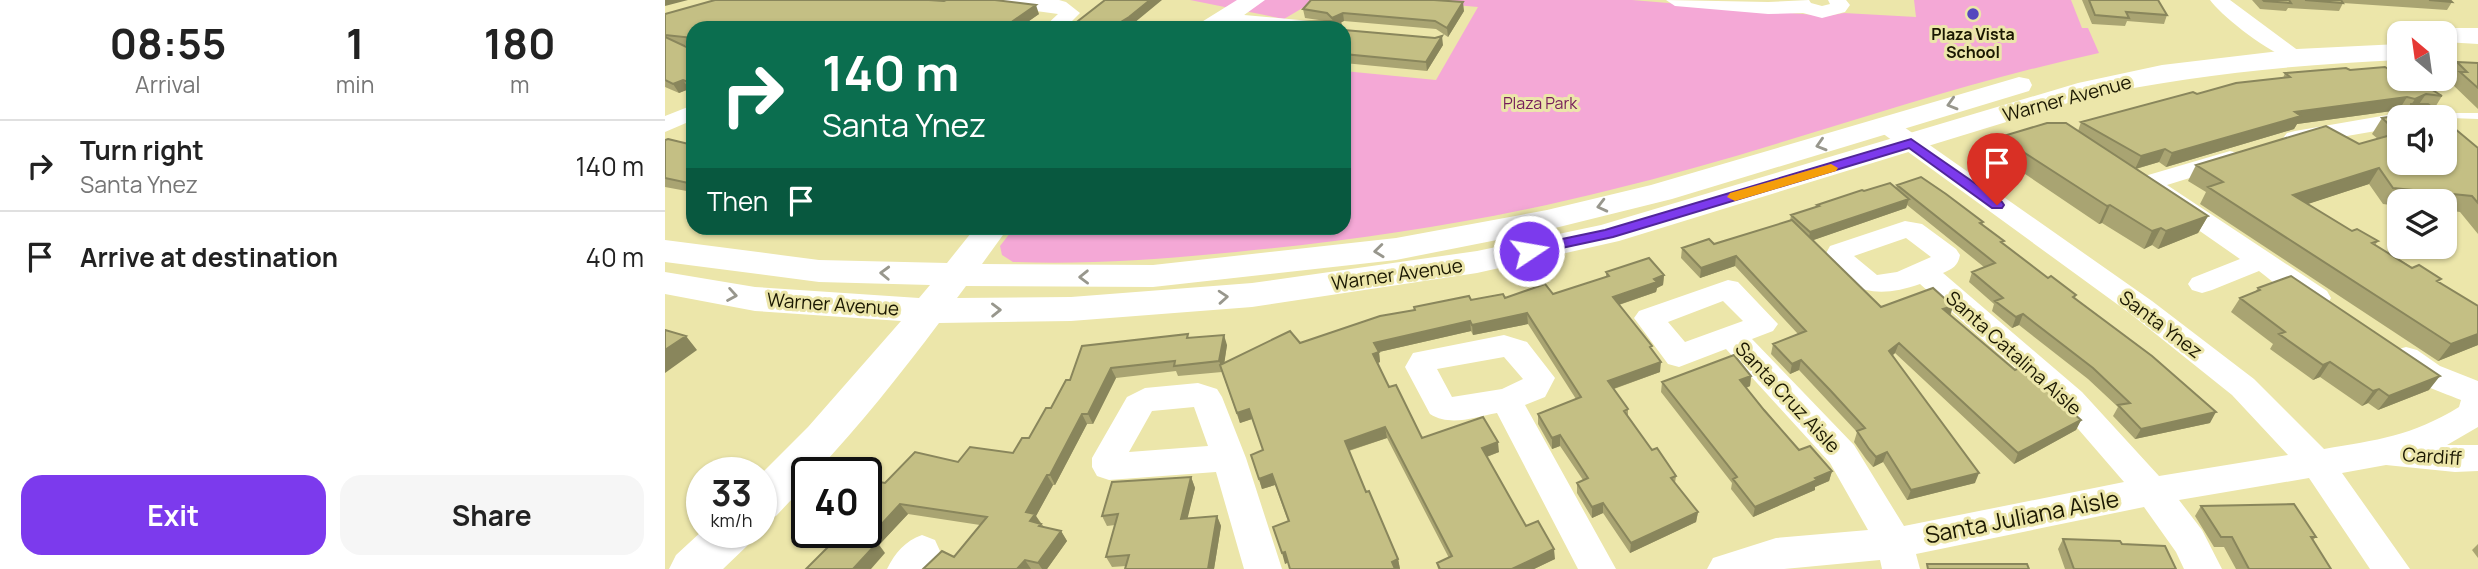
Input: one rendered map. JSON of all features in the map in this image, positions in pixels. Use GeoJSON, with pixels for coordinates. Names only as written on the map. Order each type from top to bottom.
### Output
{"type":"FeatureCollection","features":[{"type":"Feature","properties":{"kind":"street"},"geometry":{"type":"LineString","coordinates":[[999,0],[1059,6],[1070,13],[1061,21]]}},
{"type":"Feature","properties":{"kind":"street"},"geometry":{"type":"LineString","coordinates":[[1220,21],[1253,0]]}},
{"type":"Feature","properties":{"kind":"street"},"geometry":{"type":"LineString","coordinates":[[1675,0],[1769,8],[1801,3],[1814,11],[1828,12],[1838,8],[1840,5],[1837,0]]}},
{"type":"Feature","properties":{"kind":"street"},"geometry":{"type":"LineString","coordinates":[[2219,0],[2285,50]]}},
{"type":"Feature","properties":{"kind":"street"},"geometry":{"type":"LineString","coordinates":[[2457,35],[2478,36]]}},
{"type":"Feature","properties":{"kind":"street","name":"Warner Avenue"},"geometry":{"type":"LineString","coordinates":[[665,251],[819,271],[953,276],[1153,276],[1397,249],[1547,220],[2162,73],[2285,50],[2387,37]]}},
{"type":"Feature","properties":{"kind":"street","name":"Warner Avenue"},"geometry":{"type":"LineString","coordinates":[[2285,50],[2387,52]]}},
{"type":"Feature","properties":{"kind":"street"},"geometry":{"type":"LineString","coordinates":[[2457,51],[2478,51]]}},
{"type":"Feature","properties":{"kind":"street"},"geometry":{"type":"LineString","coordinates":[[2272,145],[2310,134],[2387,122]]}},
{"type":"Feature","properties":{"kind":"street","name":"Warner Avenue"},"geometry":{"type":"LineString","coordinates":[[665,283],[755,299],[928,311],[1071,309],[1252,295],[1478,262],[1607,234],[1898,134]]}},
{"type":"Feature","properties":{"kind":"street","name":"Santa Ynez"},"geometry":{"type":"LineString","coordinates":[[1898,134],[2142,308],[2233,379],[2318,465],[2391,569]]}},
{"type":"Feature","properties":{"kind":"street"},"geometry":{"type":"LineString","coordinates":[[2247,153],[2141,181],[2340,313]]}},
{"type":"Feature","properties":{"kind":"street"},"geometry":{"type":"LineString","coordinates":[[777,486],[894,356],[986,235]]}},
{"type":"Feature","properties":{"kind":"street"},"geometry":{"type":"LineString","coordinates":[[2202,284],[2262,260]]}},
{"type":"Feature","properties":{"kind":"street","name":"Santa Catalina Aisle"},"geometry":{"type":"LineString","coordinates":[[1924,272],[2071,400],[2152,491],[2189,541],[2203,569]]}},
{"type":"Feature","properties":{"kind":"street","name":"Santa Cruz Aisle"},"geometry":{"type":"LineString","coordinates":[[1732,337],[1842,454],[1898,556]]}},
{"type":"Feature","properties":{"kind":"street","name":"Cardiff"},"geometry":{"type":"LineString","coordinates":[[2318,465],[2386,452],[2442,434],[2474,409],[2385,343]]}},
{"type":"Feature","properties":{"kind":"street"},"geometry":{"type":"LineString","coordinates":[[1506,400],[1597,569]]}},
{"type":"Feature","properties":{"kind":"street","name":"Cardiff"},"geometry":{"type":"LineString","coordinates":[[2386,452],[2455,459],[2478,458]]}},
{"type":"Feature","properties":{"kind":"street"},"geometry":{"type":"LineString","coordinates":[[1229,458],[1263,569]]}},
{"type":"Feature","properties":{"kind":"street","name":"Santa Juliana Aisle"},"geometry":{"type":"LineString","coordinates":[[1726,569],[1776,555],[1898,556],[2152,491],[2318,465]]}},
{"type":"Feature","properties":{"kind":"street"},"geometry":{"type":"LineString","coordinates":[[692,569],[715,548]]}},
{"type":"Feature","properties":{"kind":"lane"},"geometry":{"type":"LineString","coordinates":[[2457,120],[2478,116]]}},
{"type":"Feature","properties":{"kind":"green space"},"geometry":{"type":"Polygon","coordinates":[[[1190,0],[1316,0],[1284,19],[1190,0]]]}},
{"type":"Feature","properties":{"kind":"green space","name":"Plaza Park"},"geometry":{"type":"Polygon","coordinates":[[[1399,0],[1632,0],[1827,16],[1844,13],[1916,17],[1914,0],[2071,0],[2082,28],[2088,28],[2099,53],[1976,84],[1672,174],[1564,201],[1471,220],[1330,242],[1153,259],[1069,263],[1013,262],[1002,255],[1000,246],[1009,235],[1351,235],[1351,72],[1436,80],[1478,7],[1399,0]]]}},
{"type":"Feature","properties":{"kind":"building"},"geometry":{"type":"Polygon","coordinates":[[[715,0],[995,0],[1036,5],[1013,21],[686,21],[686,37],[665,35],[665,14],[715,0]]]}},
{"type":"Feature","properties":{"kind":"building"},"geometry":{"type":"Polygon","coordinates":[[[1105,0],[1150,0],[1122,21],[1078,21],[1105,0]]]}},
{"type":"Feature","properties":{"kind":"building"},"geometry":{"type":"Polygon","coordinates":[[[1311,0],[1463,2],[1447,28],[1435,21],[1343,13],[1332,18],[1327,13],[1303,9],[1311,0]]]}},
{"type":"Feature","properties":{"kind":"building"},"geometry":{"type":"Polygon","coordinates":[[[2089,0],[2158,0],[2167,15],[2126,12],[2129,18],[2095,15],[2089,0]]]}},
{"type":"Feature","properties":{"kind":"building"},"geometry":{"type":"Polygon","coordinates":[[[2289,0],[2291,3],[2264,1],[2289,0]]]}},
{"type":"Feature","properties":{"kind":"building"},"geometry":{"type":"Polygon","coordinates":[[[2305,0],[2341,0],[2343,3],[2305,0]]]}},
{"type":"Feature","properties":{"kind":"building"},"geometry":{"type":"Polygon","coordinates":[[[1351,31],[1435,38],[1442,36],[1426,62],[1351,55],[1351,31]]]}},
{"type":"Feature","properties":{"kind":"building"},"geometry":{"type":"Polygon","coordinates":[[[665,37],[686,47],[686,81],[673,84],[665,80],[665,37]]]}},
{"type":"Feature","properties":{"kind":"building"},"geometry":{"type":"Polygon","coordinates":[[[2457,62],[2478,63],[2478,88],[2460,72],[2467,72],[2457,62]]]}},
{"type":"Feature","properties":{"kind":"building"},"geometry":{"type":"Polygon","coordinates":[[[2385,67],[2387,91],[2434,91],[2442,96],[2426,94],[2415,99],[2407,97],[2295,112],[2301,116],[2172,153],[2165,149],[2141,156],[2081,122],[2193,92],[2197,94],[2236,83],[2290,77],[2285,73],[2346,68],[2350,70],[2385,67]]]}},
{"type":"Feature","properties":{"kind":"building"},"geometry":{"type":"Polygon","coordinates":[[[2047,123],[2066,123],[2208,216],[2166,231],[2161,228],[2152,231],[2110,205],[2107,206],[2000,137],[2047,123]]]}},
{"type":"Feature","properties":{"kind":"building"},"geometry":{"type":"Polygon","coordinates":[[[2326,126],[2359,144],[2387,136],[2387,175],[2457,175],[2457,130],[2478,148],[2478,203],[2472,196],[2457,194],[2457,189],[2393,188],[2379,168],[2293,195],[2352,231],[2357,229],[2378,241],[2372,243],[2387,252],[2387,259],[2398,259],[2412,268],[2419,265],[2441,279],[2437,281],[2478,306],[2478,334],[2451,344],[2208,187],[2223,182],[2196,165],[2326,126]]]}},
{"type":"Feature","properties":{"kind":"building"},"geometry":{"type":"Polygon","coordinates":[[[665,140],[686,143],[686,182],[665,178],[665,140]]]}},
{"type":"Feature","properties":{"kind":"building"},"geometry":{"type":"Polygon","coordinates":[[[1921,177],[1983,222],[1980,223],[2004,241],[2001,242],[2048,278],[2051,276],[2076,295],[2073,297],[2152,356],[2216,412],[2141,429],[2118,405],[2130,403],[2093,368],[2023,314],[2016,317],[1995,301],[2003,298],[1972,272],[1995,263],[1897,185],[1921,177]]]}},
{"type":"Feature","properties":{"kind":"building"},"geometry":{"type":"Polygon","coordinates":[[[1890,183],[1909,199],[1810,232],[1791,215],[1862,190],[1890,183]]]}},
{"type":"Feature","properties":{"kind":"building"},"geometry":{"type":"Polygon","coordinates":[[[1792,220],[1881,307],[1933,288],[1953,306],[1943,309],[2015,370],[2021,367],[2081,420],[2018,453],[1899,343],[1889,351],[1979,473],[1911,490],[1887,452],[1876,457],[1869,449],[1857,431],[1865,428],[1830,390],[1801,360],[1792,364],[1773,344],[1806,331],[1736,256],[1701,268],[1682,248],[1709,239],[1714,244],[1792,220]]]}},
{"type":"Feature","properties":{"kind":"building"},"geometry":{"type":"Polygon","coordinates":[[[1649,258],[1664,275],[1654,279],[1657,282],[1613,297],[1652,346],[1650,347],[1661,362],[1608,381],[1628,409],[1624,411],[1652,450],[1657,448],[1676,476],[1671,478],[1698,512],[1631,543],[1603,503],[1592,507],[1577,483],[1588,478],[1560,435],[1552,438],[1538,414],[1581,397],[1527,313],[1472,325],[1470,321],[1374,343],[1379,352],[1373,354],[1389,387],[1396,385],[1422,438],[1483,417],[1498,442],[1482,448],[1526,526],[1538,521],[1554,549],[1512,569],[1440,569],[1437,563],[1452,556],[1385,427],[1345,441],[1398,559],[1392,562],[1395,569],[1290,569],[1273,527],[1289,521],[1272,474],[1259,479],[1251,455],[1263,450],[1249,409],[1237,413],[1220,365],[1290,331],[1300,343],[1380,316],[1469,296],[1471,300],[1503,294],[1505,298],[1545,284],[1553,294],[1609,276],[1606,272],[1649,258]]]}},
{"type":"Feature","properties":{"kind":"building"},"geometry":{"type":"Polygon","coordinates":[[[2291,276],[2440,376],[2389,396],[2379,389],[2373,391],[2330,362],[2323,365],[2279,334],[2285,332],[2240,298],[2291,276]]]}},
{"type":"Feature","properties":{"kind":"building"},"geometry":{"type":"Polygon","coordinates":[[[665,330],[686,336],[665,350],[665,330]]]}},
{"type":"Feature","properties":{"kind":"building"},"geometry":{"type":"Polygon","coordinates":[[[1188,334],[1187,338],[1224,335],[1219,361],[1174,366],[1175,361],[1111,368],[1088,414],[1082,414],[1050,475],[1047,475],[1026,512],[1035,514],[1030,521],[1041,524],[1039,526],[1061,531],[1038,563],[1025,560],[1017,569],[923,569],[942,551],[954,557],[987,517],[900,504],[882,524],[882,482],[885,483],[915,452],[958,462],[970,447],[1013,453],[1022,438],[1029,438],[1046,408],[1051,408],[1066,380],[1070,380],[1082,346],[1188,334]]]}},
{"type":"Feature","properties":{"kind":"building"},"geometry":{"type":"Polygon","coordinates":[[[1734,355],[1751,376],[1740,380],[1764,410],[1799,450],[1810,446],[1832,471],[1755,507],[1733,479],[1737,477],[1662,382],[1734,355]]]}},
{"type":"Feature","properties":{"kind":"building"},"geometry":{"type":"Polygon","coordinates":[[[1191,477],[1181,519],[1217,516],[1208,569],[1125,569],[1129,555],[1106,557],[1118,514],[1102,516],[1112,482],[1191,477]]]}},
{"type":"Feature","properties":{"kind":"building"},"geometry":{"type":"Polygon","coordinates":[[[2294,504],[2316,537],[2311,537],[2331,569],[2249,569],[2232,537],[2221,537],[2201,506],[2294,504]]]}},
{"type":"Feature","properties":{"kind":"building"},"geometry":{"type":"Polygon","coordinates":[[[2063,539],[2165,546],[2176,569],[2074,569],[2063,539]]]}},
{"type":"Feature","properties":{"kind":"building"},"geometry":{"type":"Polygon","coordinates":[[[827,548],[872,548],[853,569],[806,569],[827,548]]]}},
{"type":"Feature","properties":{"kind":"building"},"geometry":{"type":"Polygon","coordinates":[[[1927,564],[2027,564],[2029,569],[1928,569],[1927,564]]]}},
{"type":"Feature","properties":{"kind":"slow traffic"},"geometry":{"type":"LineString","coordinates":[[1735,197],[1831,168]]}},
{"type":"Feature","properties":{"kind":"place","name":"Plaza Vista School"},"geometry":{"type":"Point","coordinates":[1973,14]}},
{"type":"Feature","properties":{"kind":"route"},"geometry":{"type":"LineString","coordinates":[[1529,251],[1607,234],[1911,143],[1997,205]]}}]}
